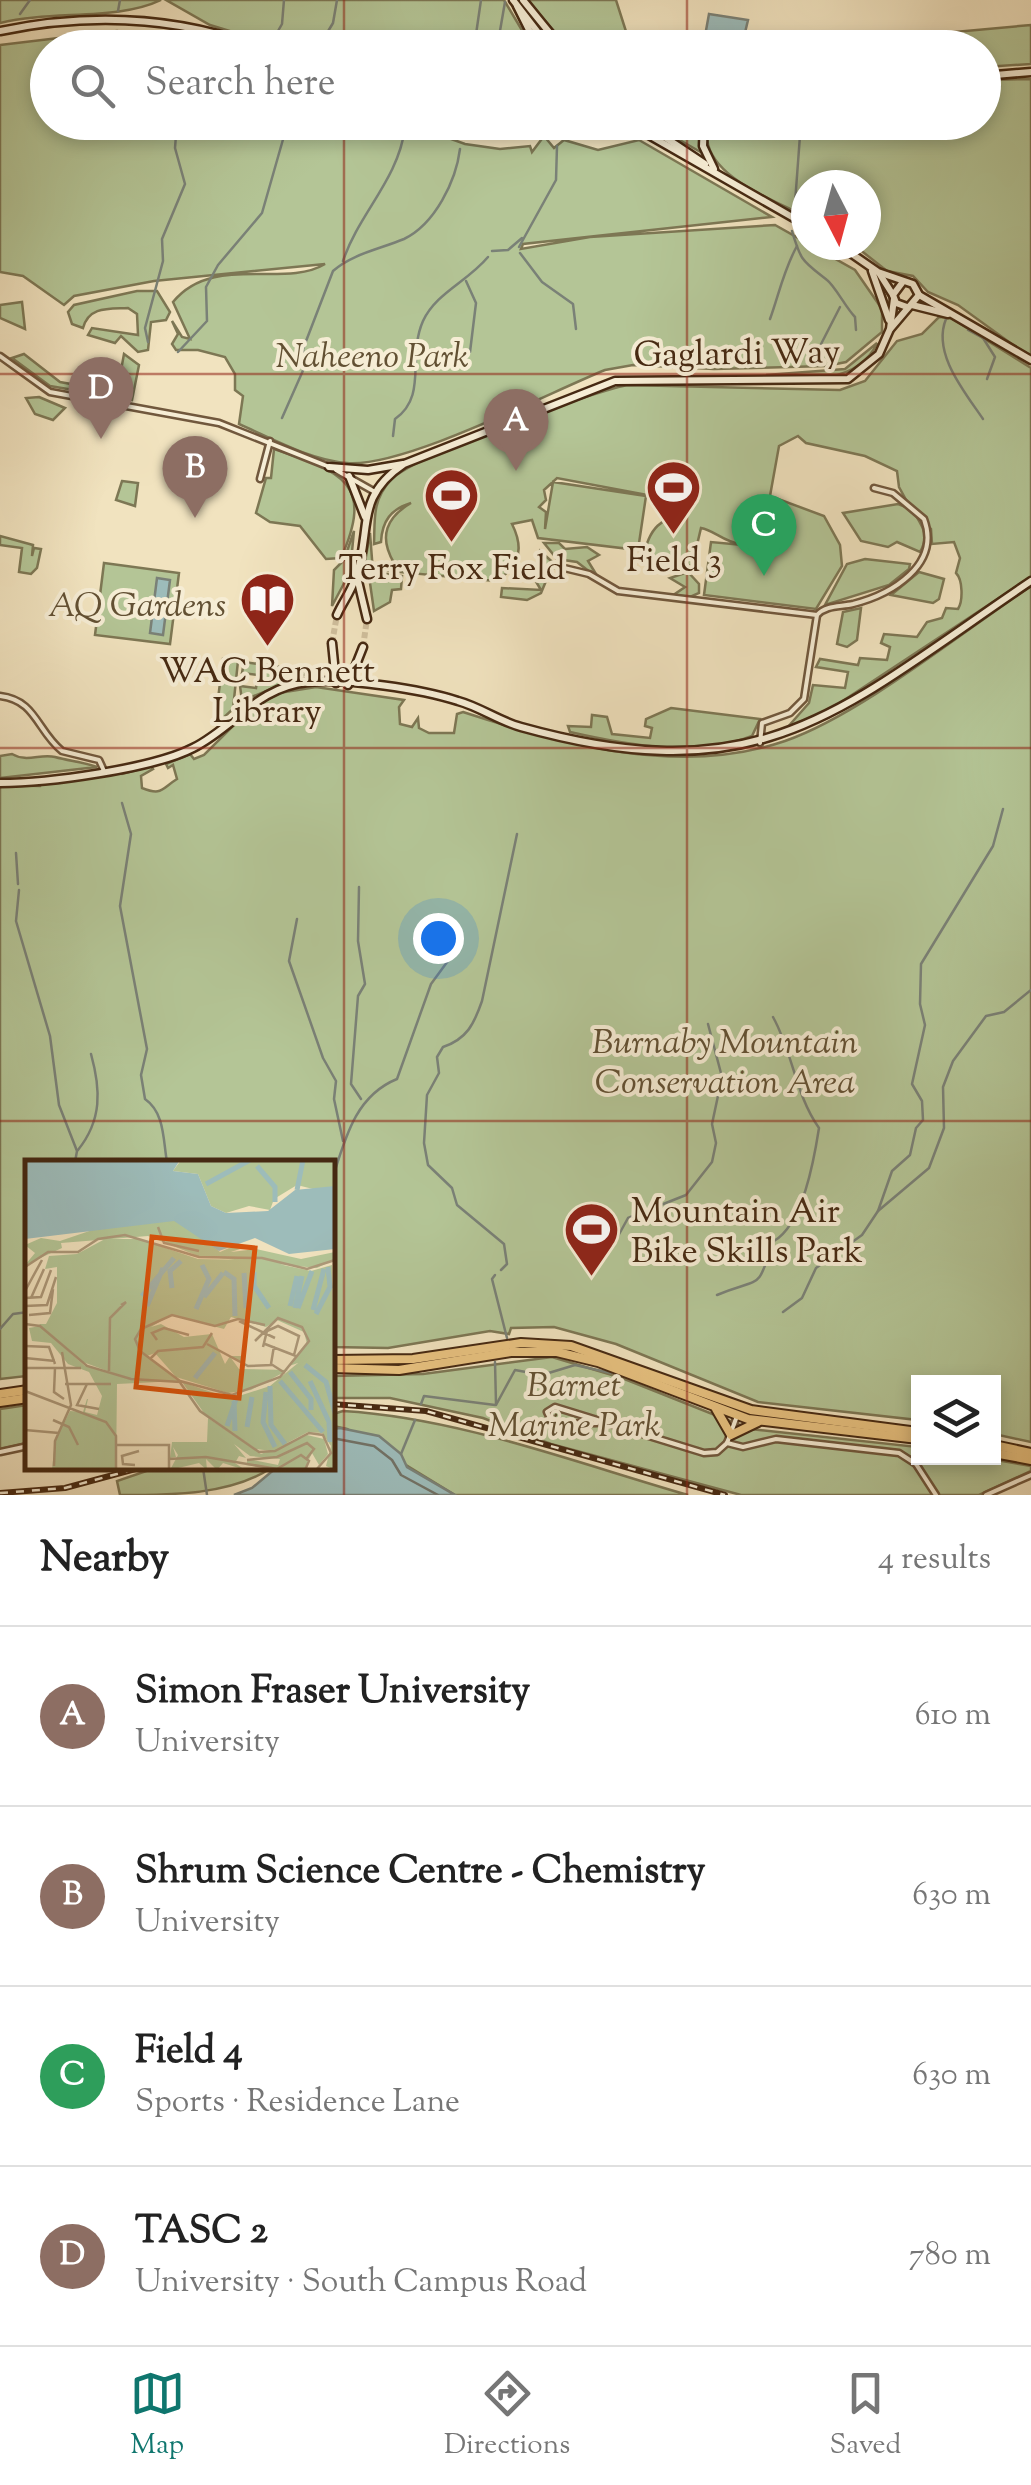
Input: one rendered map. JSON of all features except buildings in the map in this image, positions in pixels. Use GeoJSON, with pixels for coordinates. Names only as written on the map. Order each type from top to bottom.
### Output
{"type":"FeatureCollection","features":[{"type":"Feature","properties":{"kind":"main road"},"geometry":{"type":"LineString","coordinates":[[335,1360],[413,1359],[522,1344],[571,1346],[739,1411],[758,1422],[911,1439]]}},
{"type":"Feature","properties":{"kind":"main road"},"geometry":{"type":"LineString","coordinates":[[335,1368],[399,1370],[511,1352],[557,1352],[598,1362],[716,1409],[911,1431]]}},
{"type":"Feature","properties":{"kind":"main road"},"geometry":{"type":"LineString","coordinates":[[0,1398],[25,1394]]}},
{"type":"Feature","properties":{"kind":"main road"},"geometry":{"type":"LineString","coordinates":[[716,1409],[729,1439],[758,1422]]}},
{"type":"Feature","properties":{"kind":"main road"},"geometry":{"type":"LineString","coordinates":[[1001,1450],[1031,1453]]}},
{"type":"Feature","properties":{"kind":"main road"},"geometry":{"type":"LineString","coordinates":[[1001,1451],[1031,1460]]}},
{"type":"Feature","properties":{"kind":"street"},"geometry":{"type":"LineString","coordinates":[[518,2],[530,30]]}},
{"type":"Feature","properties":{"kind":"street"},"geometry":{"type":"LineString","coordinates":[[518,2],[537,30]]}},
{"type":"Feature","properties":{"kind":"street"},"geometry":{"type":"LineString","coordinates":[[518,2],[545,30]]}},
{"type":"Feature","properties":{"kind":"street"},"geometry":{"type":"LineString","coordinates":[[0,31],[73,20],[129,20],[196,30]]}},
{"type":"Feature","properties":{"kind":"street"},"geometry":{"type":"LineString","coordinates":[[1001,75],[1031,72]]}},
{"type":"Feature","properties":{"kind":"street"},"geometry":{"type":"LineString","coordinates":[[660,140],[705,164]]}},
{"type":"Feature","properties":{"kind":"street"},"geometry":{"type":"LineString","coordinates":[[669,140],[791,216]]}},
{"type":"Feature","properties":{"kind":"street"},"geometry":{"type":"LineString","coordinates":[[702,140],[715,170]]}},
{"type":"Feature","properties":{"kind":"street"},"geometry":{"type":"LineString","coordinates":[[862,260],[878,272],[913,284],[918,295],[1031,360]]}},
{"type":"Feature","properties":{"kind":"street"},"geometry":{"type":"LineString","coordinates":[[869,265],[881,287],[890,329]]}},
{"type":"Feature","properties":{"kind":"street"},"geometry":{"type":"LineString","coordinates":[[878,272],[894,298],[910,306],[954,315]]}},
{"type":"Feature","properties":{"kind":"street"},"geometry":{"type":"LineString","coordinates":[[894,298],[902,282]]}},
{"type":"Feature","properties":{"kind":"street","name":"Gaglardi Way"},"geometry":{"type":"LineString","coordinates":[[337,615],[357,576],[365,518],[375,492],[404,464],[615,380],[840,381],[874,361],[890,329],[918,295]]}},
{"type":"Feature","properties":{"kind":"street","name":"Gaglardi Way"},"geometry":{"type":"LineString","coordinates":[[890,329],[894,298]]}},
{"type":"Feature","properties":{"kind":"street"},"geometry":{"type":"LineString","coordinates":[[0,356],[50,392],[219,423],[330,466],[375,492]]}},
{"type":"Feature","properties":{"kind":"street"},"geometry":{"type":"LineString","coordinates":[[260,479],[270,442]]}},
{"type":"Feature","properties":{"kind":"street"},"geometry":{"type":"LineString","coordinates":[[330,466],[368,470],[404,464]]}},
{"type":"Feature","properties":{"kind":"street"},"geometry":{"type":"LineString","coordinates":[[349,476],[365,518]]}},
{"type":"Feature","properties":{"kind":"street"},"geometry":{"type":"LineString","coordinates":[[760,743],[762,723],[790,713],[804,699],[817,615],[826,608],[864,601],[893,588],[910,575],[928,548],[924,519],[893,493],[874,488]]}},
{"type":"Feature","properties":{"kind":"street"},"geometry":{"type":"LineString","coordinates":[[560,567],[589,574],[618,591],[817,615]]}},
{"type":"Feature","properties":{"kind":"street","name":"Gaglardi Way"},"geometry":{"type":"LineString","coordinates":[[357,576],[367,619]]}},
{"type":"Feature","properties":{"kind":"street"},"geometry":{"type":"LineString","coordinates":[[0,784],[104,771],[186,752],[273,690],[298,683],[342,684],[449,698],[512,725],[640,751],[710,752],[760,743],[854,701],[1031,581]]}},
{"type":"Feature","properties":{"kind":"street"},"geometry":{"type":"LineString","coordinates":[[332,643],[342,684]]}},
{"type":"Feature","properties":{"kind":"street"},"geometry":{"type":"LineString","coordinates":[[342,684],[363,647]]}},
{"type":"Feature","properties":{"kind":"street"},"geometry":{"type":"LineString","coordinates":[[0,696],[18,699],[32,709],[62,751],[99,760],[104,771]]}},
{"type":"Feature","properties":{"kind":"street"},"geometry":{"type":"LineString","coordinates":[[597,1422],[553,1424],[547,1415],[555,1408],[704,1453],[717,1452],[729,1439],[739,1411]]}},
{"type":"Feature","properties":{"kind":"street"},"geometry":{"type":"LineString","coordinates":[[729,1439],[744,1448],[776,1440],[899,1453],[916,1464],[936,1495]]}},
{"type":"Feature","properties":{"kind":"street"},"geometry":{"type":"LineString","coordinates":[[0,1452],[25,1447]]}},
{"type":"Feature","properties":{"kind":"street"},"geometry":{"type":"LineString","coordinates":[[986,1495],[1031,1475]]}},
{"type":"Feature","properties":{"kind":"green space"},"geometry":{"type":"Polygon","coordinates":[[[0,0],[161,0],[125,11],[0,23],[0,0]]]}},
{"type":"Feature","properties":{"kind":"green space"},"geometry":{"type":"Polygon","coordinates":[[[166,0],[504,0],[522,30],[226,30],[166,0]]]}},
{"type":"Feature","properties":{"kind":"green space"},"geometry":{"type":"Polygon","coordinates":[[[527,0],[616,0],[626,30],[553,30],[527,0]]]}},
{"type":"Feature","properties":{"kind":"green space"},"geometry":{"type":"Polygon","coordinates":[[[1031,25],[1031,64],[1001,66],[1001,30],[976,30],[1031,25]]]}},
{"type":"Feature","properties":{"kind":"green space","name":"Naheeno Park"},"geometry":{"type":"Polygon","coordinates":[[[30,41],[30,140],[454,140],[500,149],[530,146],[532,152],[541,140],[547,140],[554,148],[564,140],[598,150],[639,140],[772,217],[523,244],[521,249],[590,237],[775,225],[791,234],[791,260],[837,260],[855,270],[882,309],[882,332],[846,362],[826,366],[714,369],[633,365],[605,370],[438,442],[403,454],[347,463],[319,458],[239,424],[243,396],[235,390],[235,374],[225,357],[198,350],[176,350],[172,344],[178,334],[172,321],[182,337],[190,339],[173,302],[189,287],[228,275],[290,274],[325,264],[154,281],[74,296],[64,305],[23,276],[0,272],[0,45],[30,41]]]}},
{"type":"Feature","properties":{"kind":"green space"},"geometry":{"type":"Polygon","coordinates":[[[1031,79],[1031,358],[958,305],[928,292],[913,276],[887,271],[873,260],[881,260],[881,170],[791,170],[791,210],[723,169],[707,140],[1001,140],[1001,80],[1031,79]]]}},
{"type":"Feature","properties":{"kind":"green space"},"geometry":{"type":"Polygon","coordinates":[[[680,140],[700,140],[704,154],[680,140]]]}},
{"type":"Feature","properties":{"kind":"green space"},"geometry":{"type":"Polygon","coordinates":[[[137,291],[157,291],[170,312],[166,320],[151,322],[148,350],[138,352],[121,336],[115,343],[88,335],[92,328],[138,335],[137,314],[128,308],[95,312],[83,328],[72,324],[68,312],[74,305],[137,291]]]}},
{"type":"Feature","properties":{"kind":"green space"},"geometry":{"type":"Polygon","coordinates":[[[22,302],[25,329],[0,318],[0,305],[22,302]]]}},
{"type":"Feature","properties":{"kind":"green space"},"geometry":{"type":"Polygon","coordinates":[[[939,317],[951,318],[1031,368],[1031,577],[829,710],[786,729],[809,703],[813,685],[845,688],[848,672],[816,667],[820,659],[858,665],[860,658],[887,660],[890,647],[881,643],[884,634],[917,637],[927,622],[942,618],[946,608],[958,609],[960,605],[961,585],[956,573],[960,558],[954,542],[932,544],[931,529],[912,509],[924,534],[920,552],[897,542],[888,547],[861,541],[843,513],[898,504],[911,509],[899,487],[897,471],[865,456],[806,443],[798,436],[779,446],[770,496],[824,516],[840,545],[842,566],[816,609],[704,595],[711,542],[743,545],[701,528],[692,566],[643,559],[653,531],[670,518],[688,512],[663,498],[557,478],[544,490],[546,500],[539,507],[546,512],[545,529],[553,482],[646,496],[638,550],[538,538],[532,520],[512,524],[518,541],[515,564],[495,581],[388,571],[389,563],[394,563],[387,544],[388,528],[396,514],[411,503],[389,517],[381,542],[374,544],[377,503],[390,481],[464,442],[627,385],[840,390],[865,381],[897,341],[922,334],[939,317]]]}},
{"type":"Feature","properties":{"kind":"green space"},"geometry":{"type":"Polygon","coordinates":[[[877,343],[858,366],[844,373],[812,379],[766,375],[845,369],[877,343]]]}},
{"type":"Feature","properties":{"kind":"green space"},"geometry":{"type":"Polygon","coordinates":[[[24,354],[60,382],[104,390],[118,387],[124,354],[139,365],[132,400],[50,386],[12,358],[24,354]]]}},
{"type":"Feature","properties":{"kind":"green space"},"geometry":{"type":"Polygon","coordinates":[[[39,397],[65,408],[53,420],[35,414],[26,398],[39,397]]]}},
{"type":"Feature","properties":{"kind":"green space"},"geometry":{"type":"Polygon","coordinates":[[[274,449],[319,465],[346,484],[353,497],[354,513],[341,558],[326,559],[300,526],[270,522],[256,513],[266,478],[271,478],[274,449]]]}},
{"type":"Feature","properties":{"kind":"green space"},"geometry":{"type":"Polygon","coordinates":[[[122,481],[138,483],[135,506],[116,500],[122,481]]]}},
{"type":"Feature","properties":{"kind":"green space"},"geometry":{"type":"Polygon","coordinates":[[[354,531],[350,572],[332,606],[334,570],[344,560],[354,531]]]}},
{"type":"Feature","properties":{"kind":"green space"},"geometry":{"type":"Polygon","coordinates":[[[370,533],[373,572],[402,576],[401,589],[392,590],[390,602],[374,611],[370,583],[363,574],[370,533]]]}},
{"type":"Feature","properties":{"kind":"green space"},"geometry":{"type":"Polygon","coordinates":[[[0,536],[33,545],[32,556],[34,548],[41,549],[37,568],[31,574],[19,572],[22,548],[0,545],[0,536]]]}},
{"type":"Feature","properties":{"kind":"green space"},"geometry":{"type":"Polygon","coordinates":[[[544,543],[559,543],[565,549],[587,547],[599,555],[588,561],[599,579],[577,562],[557,559],[544,543]]]}},
{"type":"Feature","properties":{"kind":"green space"},"geometry":{"type":"Polygon","coordinates":[[[540,551],[558,567],[551,569],[541,593],[527,600],[501,597],[502,588],[541,590],[535,580],[540,551]]]}},
{"type":"Feature","properties":{"kind":"green space"},"geometry":{"type":"Polygon","coordinates":[[[865,559],[910,564],[889,585],[825,605],[847,564],[865,559]]]}},
{"type":"Feature","properties":{"kind":"green space","name":"AQ Gardens"},"geometry":{"type":"Polygon","coordinates":[[[104,563],[179,573],[170,644],[95,635],[104,563]]]}},
{"type":"Feature","properties":{"kind":"green space"},"geometry":{"type":"Polygon","coordinates":[[[688,572],[699,584],[699,593],[681,601],[672,596],[685,587],[670,578],[688,572]]]}},
{"type":"Feature","properties":{"kind":"green space"},"geometry":{"type":"Polygon","coordinates":[[[919,572],[944,579],[939,599],[933,603],[891,595],[919,572]]]}},
{"type":"Feature","properties":{"kind":"green space","name":"Burnaby Mountain Conservation Area"},"geometry":{"type":"Polygon","coordinates":[[[1031,586],[1031,1442],[1001,1436],[1001,1375],[911,1375],[911,1419],[758,1402],[616,1344],[554,1327],[511,1328],[509,1334],[490,1331],[388,1348],[335,1347],[335,1160],[25,1160],[25,1376],[0,1379],[0,785],[40,786],[45,780],[113,771],[122,774],[151,766],[153,769],[141,776],[142,788],[158,791],[177,779],[173,765],[168,768],[166,764],[190,754],[194,759],[204,755],[249,710],[279,693],[316,687],[404,700],[399,707],[400,724],[412,727],[418,718],[419,728],[429,733],[454,733],[457,714],[463,712],[582,745],[664,756],[745,751],[785,741],[845,712],[1031,586]]]}},
{"type":"Feature","properties":{"kind":"green space"},"geometry":{"type":"Polygon","coordinates":[[[861,608],[857,640],[847,647],[837,644],[843,612],[861,608]]]}},
{"type":"Feature","properties":{"kind":"green space"},"geometry":{"type":"Polygon","coordinates":[[[223,659],[238,661],[233,709],[220,721],[216,715],[223,659]]]}},
{"type":"Feature","properties":{"kind":"green space"},"geometry":{"type":"Polygon","coordinates":[[[244,662],[307,674],[242,701],[240,686],[256,688],[258,675],[242,673],[244,662]]]}},
{"type":"Feature","properties":{"kind":"green space"},"geometry":{"type":"Polygon","coordinates":[[[671,708],[760,719],[752,736],[730,743],[684,748],[614,741],[570,732],[568,726],[591,727],[592,715],[607,717],[612,734],[650,738],[652,728],[645,726],[646,719],[671,708]]]}},
{"type":"Feature","properties":{"kind":"green space"},"geometry":{"type":"Polygon","coordinates":[[[12,754],[23,758],[50,756],[97,767],[0,778],[0,756],[12,754]]]}},
{"type":"Feature","properties":{"kind":"green space","name":"Barnet Marine Park"},"geometry":{"type":"Polygon","coordinates":[[[552,1357],[622,1378],[750,1429],[911,1446],[911,1465],[1001,1465],[1001,1461],[1031,1466],[1031,1471],[979,1495],[741,1495],[551,1444],[483,1418],[390,1398],[335,1398],[335,1376],[423,1374],[552,1357]]]}},
{"type":"Feature","properties":{"kind":"green space"},"geometry":{"type":"Polygon","coordinates":[[[25,1405],[25,1443],[0,1449],[0,1409],[25,1405]]]}},
{"type":"Feature","properties":{"kind":"green space","name":"Barnet Marine Park"},"geometry":{"type":"Polygon","coordinates":[[[335,1413],[387,1415],[474,1432],[688,1495],[455,1495],[347,1429],[335,1426],[335,1413]]]}},
{"type":"Feature","properties":{"kind":"green space"},"geometry":{"type":"Polygon","coordinates":[[[149,1470],[267,1470],[238,1484],[180,1494],[120,1495],[117,1481],[149,1470]]]}},
{"type":"Feature","properties":{"kind":"water"},"geometry":{"type":"Polygon","coordinates":[[[709,14],[748,20],[746,30],[706,30],[709,14]]]}},
{"type":"Feature","properties":{"kind":"water"},"geometry":{"type":"Polygon","coordinates":[[[157,578],[170,580],[163,635],[150,633],[157,578]]]}},
{"type":"Feature","properties":{"kind":"water"},"geometry":{"type":"Polygon","coordinates":[[[335,1429],[379,1436],[401,1454],[407,1467],[455,1495],[234,1495],[252,1488],[274,1470],[335,1470],[335,1429]]]}},
{"type":"Feature","properties":{"kind":"waterway"},"geometry":{"type":"LineString","coordinates":[[20,14],[30,0]]}},
{"type":"Feature","properties":{"kind":"waterway"},"geometry":{"type":"LineString","coordinates":[[118,11],[120,0]]}},
{"type":"Feature","properties":{"kind":"waterway"},"geometry":{"type":"LineString","coordinates":[[279,30],[284,0]]}},
{"type":"Feature","properties":{"kind":"waterway"},"geometry":{"type":"LineString","coordinates":[[329,30],[337,0]]}},
{"type":"Feature","properties":{"kind":"waterway"},"geometry":{"type":"LineString","coordinates":[[477,30],[481,0]]}},
{"type":"Feature","properties":{"kind":"waterway"},"geometry":{"type":"LineString","coordinates":[[500,30],[505,2]]}},
{"type":"Feature","properties":{"kind":"waterway"},"geometry":{"type":"LineString","coordinates":[[148,342],[145,328],[163,261],[162,239],[185,184],[176,140]]}},
{"type":"Feature","properties":{"kind":"waterway"},"geometry":{"type":"LineString","coordinates":[[178,352],[207,321],[206,287],[218,265],[262,213],[283,140]]}},
{"type":"Feature","properties":{"kind":"waterway"},"geometry":{"type":"LineString","coordinates":[[343,261],[395,164],[402,140]]}},
{"type":"Feature","properties":{"kind":"waterway"},"geometry":{"type":"LineString","coordinates":[[797,170],[800,140]]}},
{"type":"Feature","properties":{"kind":"waterway"},"geometry":{"type":"LineString","coordinates":[[519,247],[556,180],[557,146]]}},
{"type":"Feature","properties":{"kind":"waterway"},"geometry":{"type":"LineString","coordinates":[[282,418],[305,366],[303,349],[333,271],[357,256],[404,239],[425,223],[449,188],[460,149]]}},
{"type":"Feature","properties":{"kind":"waterway"},"geometry":{"type":"LineString","coordinates":[[492,251],[508,250],[522,238]]}},
{"type":"Feature","properties":{"kind":"waterway"},"geometry":{"type":"LineString","coordinates":[[520,253],[542,282],[573,304],[576,329]]}},
{"type":"Feature","properties":{"kind":"waterway"},"geometry":{"type":"LineString","coordinates":[[393,436],[395,419],[411,399],[423,321],[444,295],[488,257]]}},
{"type":"Feature","properties":{"kind":"waterway"},"geometry":{"type":"LineString","coordinates":[[770,319],[791,260]]}},
{"type":"Feature","properties":{"kind":"waterway"},"geometry":{"type":"LineString","coordinates":[[804,260],[830,283],[855,317],[856,330]]}},
{"type":"Feature","properties":{"kind":"waterway"},"geometry":{"type":"LineString","coordinates":[[466,281],[476,303],[470,352]]}},
{"type":"Feature","properties":{"kind":"waterway"},"geometry":{"type":"LineString","coordinates":[[818,350],[840,307]]}},
{"type":"Feature","properties":{"kind":"waterway"},"geometry":{"type":"LineString","coordinates":[[946,319],[943,345],[947,358],[983,419]]}},
{"type":"Feature","properties":{"kind":"waterway"},"geometry":{"type":"LineString","coordinates":[[968,330],[983,338],[995,357],[987,379]]}},
{"type":"Feature","properties":{"kind":"waterway"},"geometry":{"type":"LineString","coordinates":[[122,803],[131,834],[120,906],[147,1049],[141,1075],[145,1099],[160,1119],[167,1160]]}},
{"type":"Feature","properties":{"kind":"waterway"},"geometry":{"type":"LineString","coordinates":[[878,1211],[892,1171],[910,1155],[916,1128],[923,1120],[922,1101],[912,1084],[925,1025],[920,1004],[921,964],[993,846],[1003,809]]}},
{"type":"Feature","properties":{"kind":"waterway"},"geometry":{"type":"LineString","coordinates":[[501,1270],[507,1264],[504,1244],[457,1205],[452,1188],[428,1165],[424,1143],[427,1095],[439,1073],[437,1057],[443,1047],[468,1030],[482,1001],[517,834]]}},
{"type":"Feature","properties":{"kind":"waterway"},"geometry":{"type":"LineString","coordinates":[[16,853],[18,884]]}},
{"type":"Feature","properties":{"kind":"waterway"},"geometry":{"type":"LineString","coordinates":[[359,887],[358,941],[365,984],[358,996],[351,1084],[361,1099]]}},
{"type":"Feature","properties":{"kind":"waterway"},"geometry":{"type":"LineString","coordinates":[[19,890],[16,921],[50,1036],[59,1105],[77,1151],[75,1160]]}},
{"type":"Feature","properties":{"kind":"waterway"},"geometry":{"type":"LineString","coordinates":[[297,919],[289,961],[323,1058],[336,1081],[334,1099],[343,1141]]}},
{"type":"Feature","properties":{"kind":"waterway"},"geometry":{"type":"LineString","coordinates":[[335,1171],[361,1108],[371,1096],[397,1079],[431,984],[453,954]]}},
{"type":"Feature","properties":{"kind":"waterway"},"geometry":{"type":"LineString","coordinates":[[783,1312],[802,1298],[816,1268],[862,1235],[878,1211],[929,1168],[944,1128],[943,1087],[953,1061],[986,1016],[1004,1012],[1031,990]]}},
{"type":"Feature","properties":{"kind":"waterway"},"geometry":{"type":"LineString","coordinates":[[717,1295],[760,1276],[774,1241],[793,1221],[800,1206],[814,1157],[819,1128],[804,1101],[773,1017]]}},
{"type":"Feature","properties":{"kind":"waterway"},"geometry":{"type":"LineString","coordinates":[[617,1238],[628,1218],[686,1195],[712,1162],[716,1143],[712,1124],[722,1077],[708,1024]]}},
{"type":"Feature","properties":{"kind":"waterway"},"geometry":{"type":"LineString","coordinates":[[78,1150],[92,1127],[97,1104],[91,1054]]}},
{"type":"Feature","properties":{"kind":"waterway"},"geometry":{"type":"LineString","coordinates":[[495,1275],[492,1279],[507,1338]]}},
{"type":"Feature","properties":{"kind":"waterway"},"geometry":{"type":"LineString","coordinates":[[0,1329],[13,1314],[25,1312]]}},
{"type":"Feature","properties":{"kind":"waterway"},"geometry":{"type":"LineString","coordinates":[[495,1362],[496,1404]]}},
{"type":"Feature","properties":{"kind":"waterway"},"geometry":{"type":"LineString","coordinates":[[496,1405],[515,1370],[542,1375],[575,1365],[611,1373]]}},
{"type":"Feature","properties":{"kind":"waterway"},"geometry":{"type":"LineString","coordinates":[[421,1404],[424,1396],[495,1405]]}},
{"type":"Feature","properties":{"kind":"waterway"},"geometry":{"type":"LineString","coordinates":[[401,1454],[415,1420]]}},
{"type":"Feature","properties":{"kind":"waterway"},"geometry":{"type":"LineString","coordinates":[[203,1470],[207,1495]]}},
{"type":"Feature","properties":{"kind":"tunnel"},"geometry":{"type":"LineString","coordinates":[[332,643],[337,615]]}},
{"type":"Feature","properties":{"kind":"tunnel"},"geometry":{"type":"LineString","coordinates":[[363,647],[367,619]]}},
{"type":"Feature","properties":{"kind":"railway"},"geometry":{"type":"LineString","coordinates":[[335,1404],[426,1411],[725,1495]]}},
{"type":"Feature","properties":{"kind":"railway"},"geometry":{"type":"LineString","coordinates":[[0,1493],[65,1488],[132,1470]]}},
{"type":"Feature","properties":{"kind":"place","name":"TASC 2"},"geometry":{"type":"Point","coordinates":[101,439]}},
{"type":"Feature","properties":{"kind":"place","name":"Simon Fraser University"},"geometry":{"type":"Point","coordinates":[516,471]}},
{"type":"Feature","properties":{"kind":"place","name":"Shrum Science Centre - Chemistry"},"geometry":{"type":"Point","coordinates":[195,518]}},
{"type":"Feature","properties":{"kind":"place","name":"Field 3"},"geometry":{"type":"Point","coordinates":[674,537]}},
{"type":"Feature","properties":{"kind":"place","name":"Terry Fox Field"},"geometry":{"type":"Point","coordinates":[452,545]}},
{"type":"Feature","properties":{"kind":"place","name":"Field 4"},"geometry":{"type":"Point","coordinates":[764,576]}},
{"type":"Feature","properties":{"kind":"place","name":"WAC Bennett Library"},"geometry":{"type":"Point","coordinates":[267,648]}},
{"type":"Feature","properties":{"kind":"place","name":"Mountain Air Bike Skills Park"},"geometry":{"type":"Point","coordinates":[592,1279]}}]}
